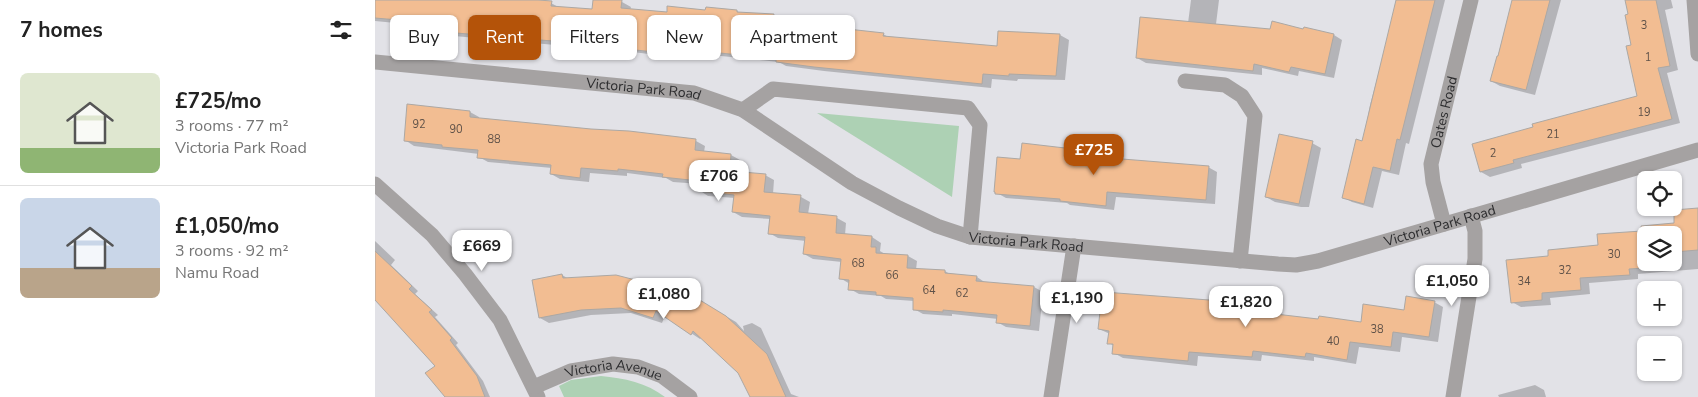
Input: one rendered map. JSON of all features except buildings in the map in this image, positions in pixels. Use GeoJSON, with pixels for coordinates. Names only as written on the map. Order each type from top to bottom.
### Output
{"type":"FeatureCollection","features":[{"type":"Feature","properties":{"kind":"street","name":"Oates Road"},"geometry":{"type":"LineString","coordinates":[[1444,224],[1433,182],[1431,164],[1471,0]]}},
{"type":"Feature","properties":{"kind":"street"},"geometry":{"type":"LineString","coordinates":[[1694,0],[1698,54]]}},
{"type":"Feature","properties":{"kind":"street","name":"Victoria Park Road"},"geometry":{"type":"LineString","coordinates":[[375,62],[694,93],[743,110],[852,183],[937,226],[970,237],[1296,265],[1318,261],[1698,150]]}},
{"type":"Feature","properties":{"kind":"street"},"geometry":{"type":"LineString","coordinates":[[1185,81],[1225,85],[1242,96],[1255,116],[1240,261]]}},
{"type":"Feature","properties":{"kind":"street"},"geometry":{"type":"LineString","coordinates":[[743,110],[773,88],[968,108],[980,125],[970,237]]}},
{"type":"Feature","properties":{"kind":"street","name":"Victoria Avenue"},"geometry":{"type":"LineString","coordinates":[[375,184],[432,235],[465,274],[499,320],[536,392],[571,371],[613,364],[638,367],[662,376],[690,397]]}},
{"type":"Feature","properties":{"kind":"street"},"geometry":{"type":"LineString","coordinates":[[1453,397],[1475,258],[1475,231],[1471,216]]}},
{"type":"Feature","properties":{"kind":"street"},"geometry":{"type":"LineString","coordinates":[[1051,397],[1074,246]]}},
{"type":"Feature","properties":{"kind":"green space"},"geometry":{"type":"Polygon","coordinates":[[[817,113],[959,126],[952,197],[817,113]]]}},
{"type":"Feature","properties":{"kind":"green space"},"geometry":{"type":"Polygon","coordinates":[[[601,376],[635,382],[651,388],[665,397],[564,397],[559,386],[571,380],[601,376]]]}}]}
